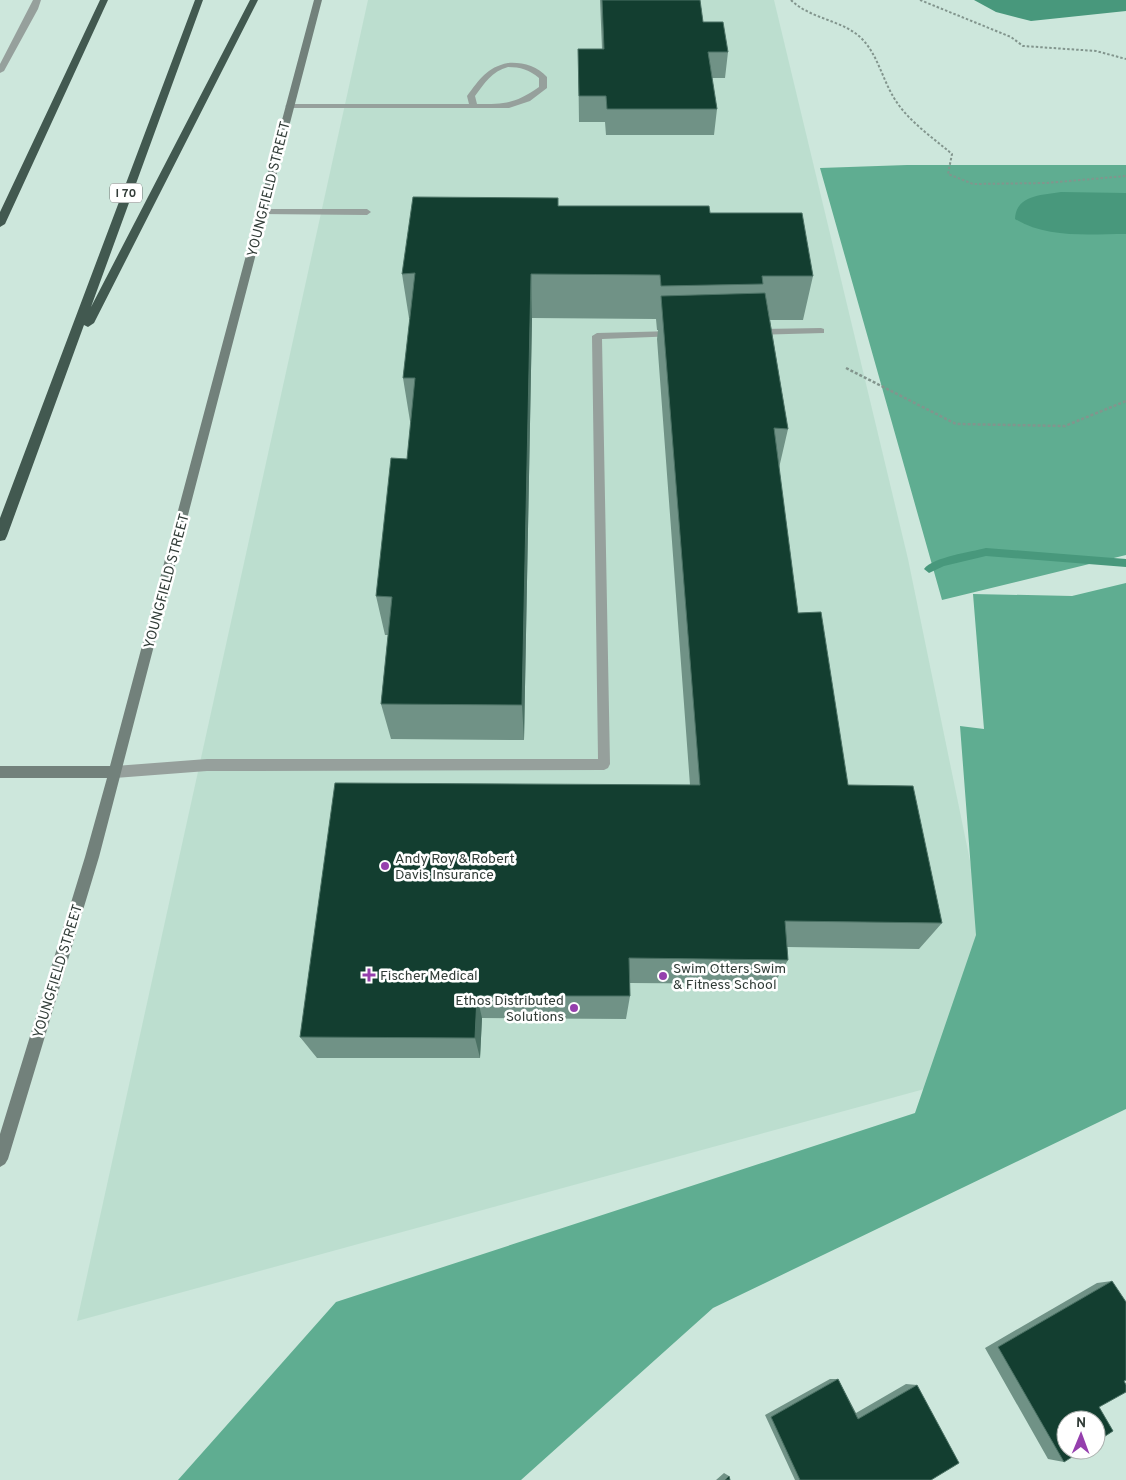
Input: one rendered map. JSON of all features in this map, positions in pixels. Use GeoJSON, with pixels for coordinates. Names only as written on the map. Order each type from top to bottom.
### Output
{"type":"FeatureCollection","features":[{"type":"Feature","properties":{"kind":"highway"},"geometry":{"type":"LineString","coordinates":[[0,224],[104,0]]}},
{"type":"Feature","properties":{"kind":"highway","name":"I 70"},"geometry":{"type":"LineString","coordinates":[[0,536],[199,0]]}},
{"type":"Feature","properties":{"kind":"highway"},"geometry":{"type":"LineString","coordinates":[[56,387],[129,240],[254,0]]}},
{"type":"Feature","properties":{"kind":"main road","name":"YOUNGFIELD STREET"},"geometry":{"type":"LineString","coordinates":[[0,1159],[83,885],[115,772],[318,0]]}},
{"type":"Feature","properties":{"kind":"main road"},"geometry":{"type":"LineString","coordinates":[[0,772],[115,772]]}},
{"type":"Feature","properties":{"kind":"lane"},"geometry":{"type":"LineString","coordinates":[[0,71],[37,0]]}},
{"type":"Feature","properties":{"kind":"lane"},"geometry":{"type":"LineString","coordinates":[[289,106],[473,104],[509,106],[527,99],[543,88],[543,76],[529,66],[514,65],[495,69],[471,96],[473,104]]}},
{"type":"Feature","properties":{"kind":"lane"},"geometry":{"type":"LineString","coordinates":[[262,212],[367,212]]}},
{"type":"Feature","properties":{"kind":"lane"},"geometry":{"type":"LineString","coordinates":[[743,333],[821,331]]}},
{"type":"Feature","properties":{"kind":"lane"},"geometry":{"type":"LineString","coordinates":[[115,772],[207,765],[604,764],[597,336],[685,334]]}},
{"type":"Feature","properties":{"kind":"path"},"geometry":{"type":"LineString","coordinates":[[791,0],[824,20],[859,36],[879,64],[894,99],[928,135],[952,154],[948,174],[974,184],[1046,183],[1126,176]]}},
{"type":"Feature","properties":{"kind":"path"},"geometry":{"type":"LineString","coordinates":[[920,0],[1011,37],[1023,46],[1096,51],[1126,59]]}},
{"type":"Feature","properties":{"kind":"path"},"geometry":{"type":"LineString","coordinates":[[846,368],[956,424],[1065,426],[1126,401]]}},
{"type":"Feature","properties":{"kind":"shaded area"},"geometry":{"type":"Polygon","coordinates":[[[368,0],[774,0],[908,559],[1012,1065],[77,1321],[368,0]]]}},
{"type":"Feature","properties":{"kind":"shaded area"},"geometry":{"type":"Polygon","coordinates":[[[974,0],[1126,0],[1126,11],[1031,21],[996,12],[974,0]]]}},
{"type":"Feature","properties":{"kind":"shaded area"},"geometry":{"type":"Polygon","coordinates":[[[907,165],[1126,165],[1126,555],[942,600],[820,168],[907,165]]]}},
{"type":"Feature","properties":{"kind":"shaded area"},"geometry":{"type":"Polygon","coordinates":[[[1061,192],[1126,193],[1126,234],[1083,235],[1055,233],[1041,230],[1015,219],[1016,211],[1025,201],[1038,196],[1061,192]]]}},
{"type":"Feature","properties":{"kind":"shaded area"},"geometry":{"type":"Polygon","coordinates":[[[1126,583],[1126,1109],[713,1308],[521,1480],[178,1480],[336,1302],[915,1113],[976,935],[960,726],[984,729],[973,594],[1072,596],[1126,583]]]}},
{"type":"Feature","properties":{"kind":"building"},"geometry":{"type":"Polygon","coordinates":[[[602,0],[700,0],[703,22],[723,22],[728,52],[708,52],[717,109],[607,109],[606,96],[579,96],[578,49],[604,49],[602,0]]]}},
{"type":"Feature","properties":{"kind":"building"},"geometry":{"type":"Polygon","coordinates":[[[413,197],[558,198],[558,206],[709,206],[710,213],[802,213],[813,276],[762,276],[763,284],[661,286],[660,275],[531,274],[522,705],[381,704],[392,597],[376,596],[391,458],[407,459],[415,378],[403,378],[415,273],[402,274],[413,197]]]}},
{"type":"Feature","properties":{"kind":"building"},"geometry":{"type":"Polygon","coordinates":[[[765,293],[788,429],[774,428],[798,613],[821,612],[848,785],[913,786],[942,923],[785,921],[788,960],[629,958],[630,996],[477,996],[475,1038],[300,1037],[335,783],[700,785],[661,296],[765,293]]]}},
{"type":"Feature","properties":{"kind":"building"},"geometry":{"type":"Polygon","coordinates":[[[1112,1281],[1126,1302],[1126,1380],[1124,1381],[1126,1392],[1099,1407],[1101,1410],[1056,1410],[1056,1448],[998,1347],[1112,1281]]]}},
{"type":"Feature","properties":{"kind":"building"},"geometry":{"type":"Polygon","coordinates":[[[838,1379],[858,1419],[917,1385],[959,1463],[931,1480],[800,1480],[771,1417],[838,1379]]]}},
{"type":"Feature","properties":{"kind":"building"},"geometry":{"type":"Polygon","coordinates":[[[1106,1419],[1113,1431],[1106,1436],[1106,1419]]]}},
{"type":"Feature","properties":{"kind":"waterway"},"geometry":{"type":"LineString","coordinates":[[929,569],[942,563],[986,552],[1126,563]]}},
{"type":"Feature","properties":{"kind":"place","name":"Andy Roy & Robert Davis Insurance"},"geometry":{"type":"Point","coordinates":[385,866]}},
{"type":"Feature","properties":{"kind":"place","name":"Fischer Medical"},"geometry":{"type":"Point","coordinates":[369,975]}},
{"type":"Feature","properties":{"kind":"place","name":"Swim Otters Swim & Fitness School"},"geometry":{"type":"Point","coordinates":[663,976]}},
{"type":"Feature","properties":{"kind":"place","name":"Ethos Distributed Solutions"},"geometry":{"type":"Point","coordinates":[574,1008]}}]}
